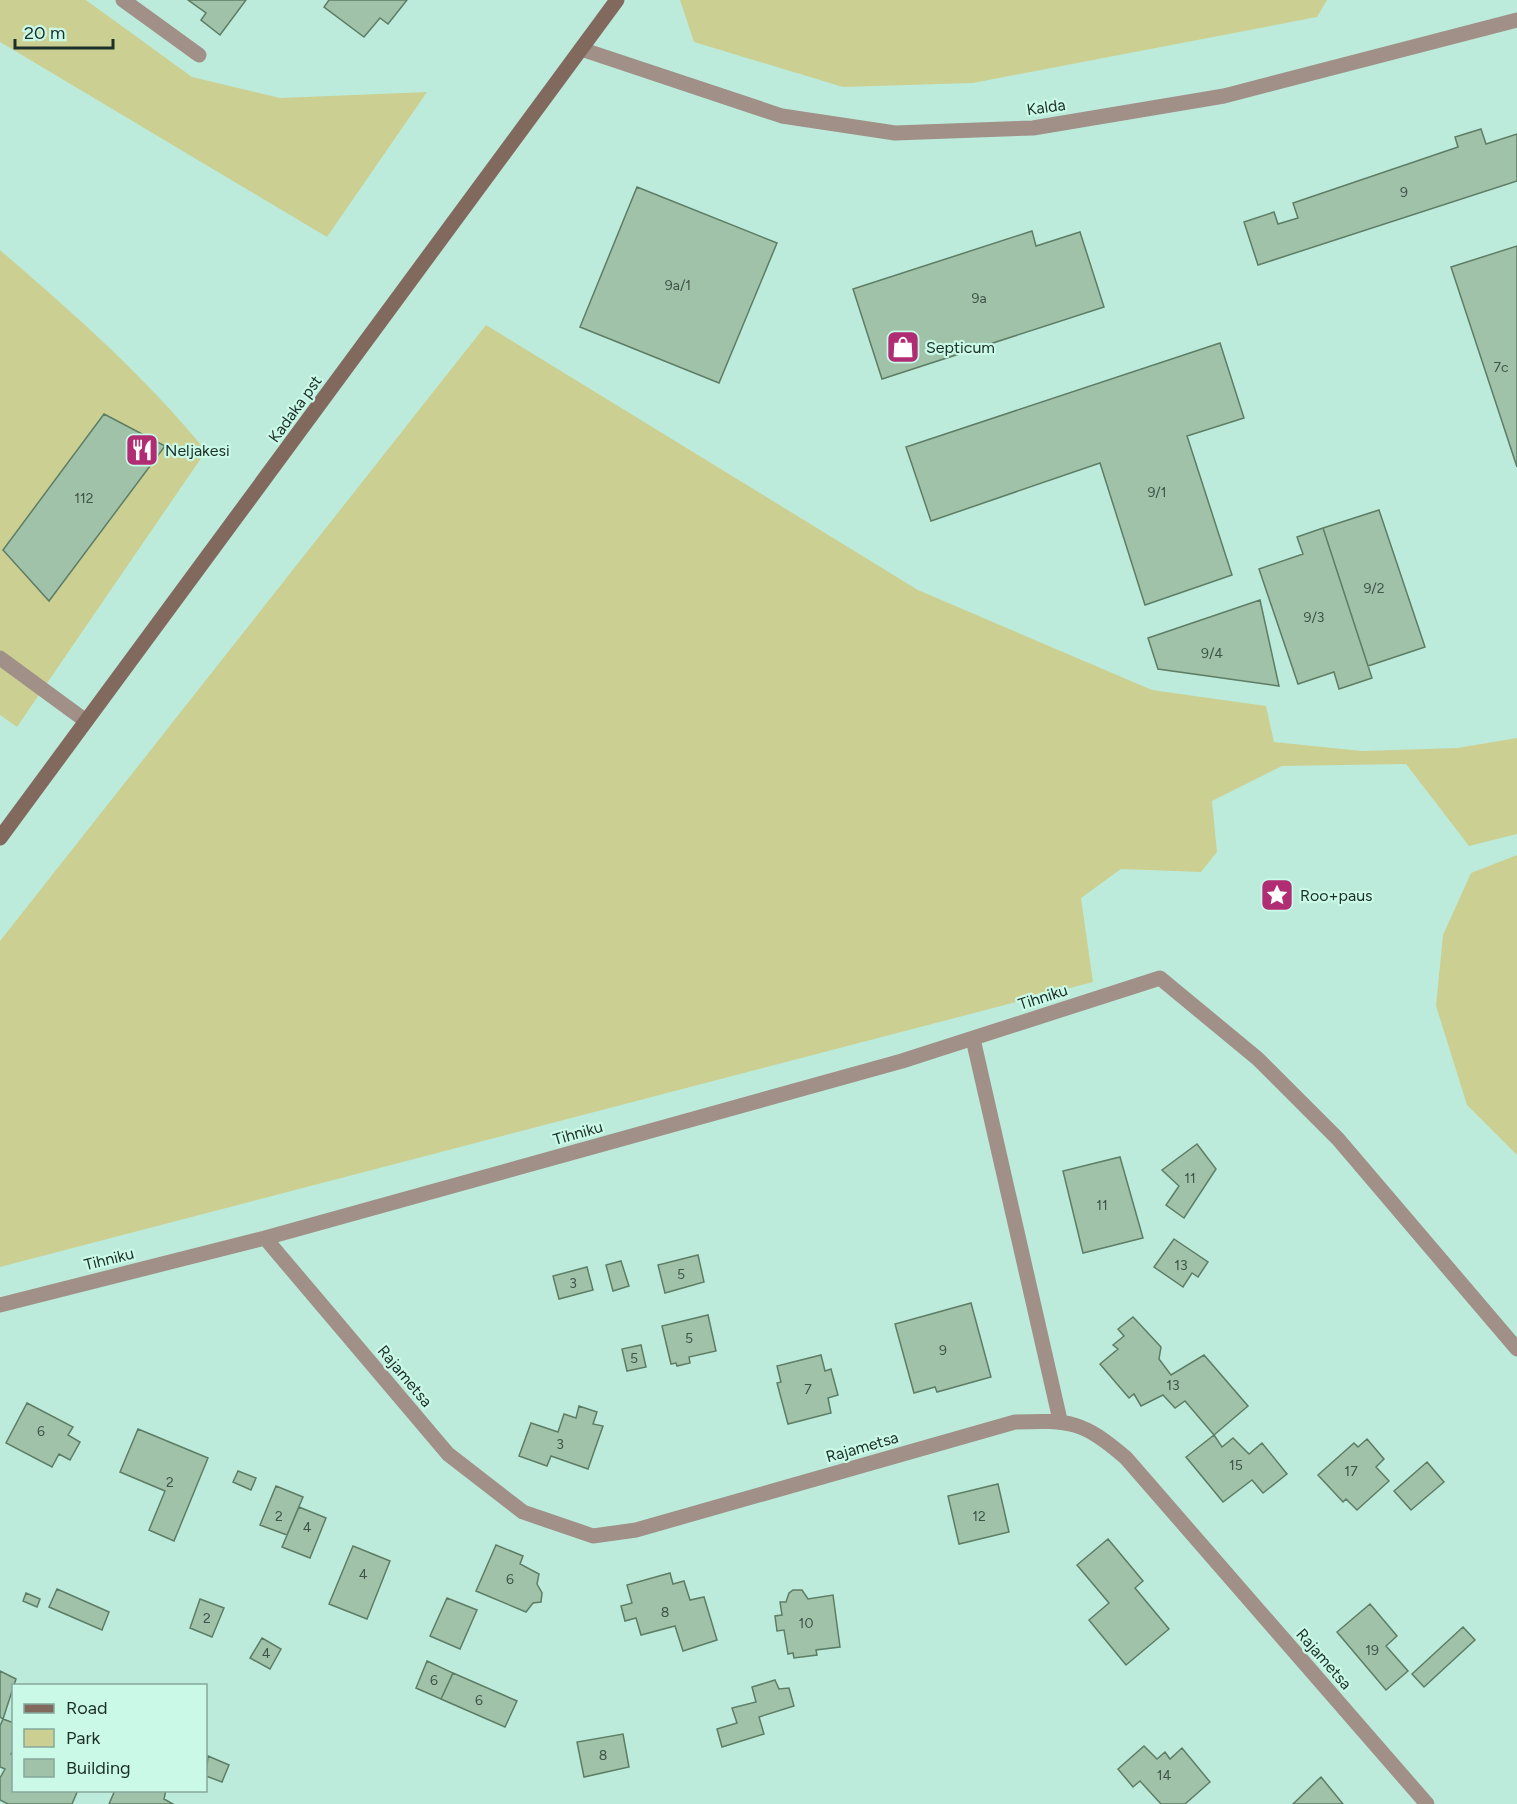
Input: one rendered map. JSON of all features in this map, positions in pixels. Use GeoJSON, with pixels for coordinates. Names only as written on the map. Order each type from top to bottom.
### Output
{"type":"FeatureCollection","features":[{"type":"Feature","properties":{"kind":"main road","name":"Kadaka pst"},"geometry":{"type":"LineString","coordinates":[[0,838],[617,0]]}},
{"type":"Feature","properties":{"kind":"street"},"geometry":{"type":"LineString","coordinates":[[123,0],[199,55]]}},
{"type":"Feature","properties":{"kind":"street","name":"Kalda"},"geometry":{"type":"LineString","coordinates":[[581,49],[782,116],[895,133],[1033,128],[1224,96],[1517,20]]}},
{"type":"Feature","properties":{"kind":"street"},"geometry":{"type":"LineString","coordinates":[[0,658],[86,721]]}},
{"type":"Feature","properties":{"kind":"street","name":"Tihniku"},"geometry":{"type":"LineString","coordinates":[[0,1305],[266,1238],[890,1064],[1160,978],[1258,1059],[1338,1139],[1517,1349]]}},
{"type":"Feature","properties":{"kind":"street"},"geometry":{"type":"LineString","coordinates":[[973,1039],[1060,1420]]}},
{"type":"Feature","properties":{"kind":"street","name":"Rajametsa"},"geometry":{"type":"LineString","coordinates":[[266,1238],[448,1454],[523,1512],[593,1536],[636,1530],[1015,1422],[1060,1420],[1096,1432],[1126,1458],[1427,1804]]}},
{"type":"Feature","properties":{"kind":"green space"},"geometry":{"type":"Polygon","coordinates":[[[0,0],[86,0],[192,77],[280,98],[427,92],[327,237],[0,42],[0,0]]]}},
{"type":"Feature","properties":{"kind":"green space"},"geometry":{"type":"Polygon","coordinates":[[[680,0],[1327,0],[1317,17],[973,83],[843,87],[694,42],[680,0]]]}},
{"type":"Feature","properties":{"kind":"green space"},"geometry":{"type":"Polygon","coordinates":[[[0,250],[133,371],[183,423],[206,451],[17,727],[0,715],[0,250]]]}},
{"type":"Feature","properties":{"kind":"green space"},"geometry":{"type":"Polygon","coordinates":[[[486,325],[918,590],[1152,690],[1266,706],[1274,742],[1362,751],[1457,748],[1517,738],[1517,834],[1469,846],[1406,764],[1282,766],[1212,801],[1217,852],[1201,872],[1121,869],[1081,898],[1093,982],[0,1267],[0,941],[486,325]]]}},
{"type":"Feature","properties":{"kind":"green space"},"geometry":{"type":"Polygon","coordinates":[[[1517,855],[1517,1155],[1467,1105],[1436,1006],[1443,935],[1471,873],[1517,855]]]}},
{"type":"Feature","properties":{"kind":"building"},"geometry":{"type":"Polygon","coordinates":[[[188,0],[246,0],[220,35],[201,20],[206,13],[188,0]]]}},
{"type":"Feature","properties":{"kind":"building"},"geometry":{"type":"Polygon","coordinates":[[[329,0],[407,0],[388,24],[380,18],[364,37],[324,7],[329,0]]]}},
{"type":"Feature","properties":{"kind":"building"},"geometry":{"type":"Polygon","coordinates":[[[1481,129],[1486,144],[1517,134],[1517,181],[1258,265],[1244,222],[1274,212],[1278,224],[1298,218],[1293,203],[1458,147],[1455,137],[1481,129]]]}},
{"type":"Feature","properties":{"kind":"building"},"geometry":{"type":"Polygon","coordinates":[[[637,187],[777,243],[719,383],[580,327],[637,187]]]}},
{"type":"Feature","properties":{"kind":"building"},"geometry":{"type":"Polygon","coordinates":[[[1032,231],[1036,246],[1080,232],[1104,307],[882,379],[853,289],[1032,231]]]}},
{"type":"Feature","properties":{"kind":"building"},"geometry":{"type":"Polygon","coordinates":[[[1517,246],[1517,467],[1451,267],[1517,246]]]}},
{"type":"Feature","properties":{"kind":"building"},"geometry":{"type":"Polygon","coordinates":[[[1220,343],[1244,418],[1187,436],[1232,575],[1145,605],[1100,463],[931,521],[906,447],[1220,343]]]}},
{"type":"Feature","properties":{"kind":"building"},"geometry":{"type":"Polygon","coordinates":[[[104,414],[165,446],[49,601],[3,550],[104,414]]]}},
{"type":"Feature","properties":{"kind":"building"},"geometry":{"type":"Polygon","coordinates":[[[1379,510],[1425,647],[1368,666],[1323,528],[1379,510]]]}},
{"type":"Feature","properties":{"kind":"building"},"geometry":{"type":"Polygon","coordinates":[[[1323,528],[1372,678],[1339,689],[1334,672],[1298,684],[1259,569],[1303,554],[1297,537],[1323,528]]]}},
{"type":"Feature","properties":{"kind":"building"},"geometry":{"type":"Polygon","coordinates":[[[1260,600],[1279,686],[1158,669],[1148,638],[1260,600]]]}},
{"type":"Feature","properties":{"kind":"building"},"geometry":{"type":"Polygon","coordinates":[[[1197,1144],[1216,1169],[1184,1218],[1166,1205],[1179,1186],[1162,1170],[1197,1144]]]}},
{"type":"Feature","properties":{"kind":"building"},"geometry":{"type":"Polygon","coordinates":[[[1120,1157],[1143,1238],[1083,1253],[1063,1171],[1120,1157]]]}},
{"type":"Feature","properties":{"kind":"building"},"geometry":{"type":"Polygon","coordinates":[[[1174,1239],[1208,1262],[1198,1277],[1192,1273],[1183,1287],[1154,1267],[1174,1239]]]}},
{"type":"Feature","properties":{"kind":"building"},"geometry":{"type":"Polygon","coordinates":[[[698,1255],[704,1282],[665,1293],[658,1265],[698,1255]]]}},
{"type":"Feature","properties":{"kind":"building"},"geometry":{"type":"Polygon","coordinates":[[[621,1261],[629,1286],[613,1291],[606,1265],[621,1261]]]}},
{"type":"Feature","properties":{"kind":"building"},"geometry":{"type":"Polygon","coordinates":[[[587,1267],[593,1290],[559,1299],[553,1276],[587,1267]]]}},
{"type":"Feature","properties":{"kind":"building"},"geometry":{"type":"Polygon","coordinates":[[[971,1303],[991,1377],[937,1392],[935,1387],[914,1393],[895,1324],[971,1303]]]}},
{"type":"Feature","properties":{"kind":"building"},"geometry":{"type":"Polygon","coordinates":[[[708,1315],[716,1351],[689,1357],[690,1363],[677,1366],[676,1363],[671,1364],[662,1326],[708,1315]]]}},
{"type":"Feature","properties":{"kind":"building"},"geometry":{"type":"Polygon","coordinates":[[[1133,1317],[1161,1347],[1159,1359],[1171,1375],[1204,1355],[1248,1406],[1214,1435],[1185,1401],[1175,1408],[1163,1395],[1141,1406],[1134,1394],[1129,1398],[1100,1364],[1118,1349],[1113,1345],[1124,1336],[1118,1329],[1133,1317]]]}},
{"type":"Feature","properties":{"kind":"building"},"geometry":{"type":"Polygon","coordinates":[[[641,1345],[646,1367],[627,1371],[622,1349],[641,1345]]]}},
{"type":"Feature","properties":{"kind":"building"},"geometry":{"type":"Polygon","coordinates":[[[821,1355],[825,1371],[831,1369],[838,1395],[828,1398],[831,1413],[788,1424],[777,1383],[781,1382],[777,1366],[821,1355]]]}},
{"type":"Feature","properties":{"kind":"building"},"geometry":{"type":"Polygon","coordinates":[[[27,1403],[73,1427],[68,1435],[80,1442],[70,1460],[59,1454],[52,1467],[6,1443],[27,1403]]]}},
{"type":"Feature","properties":{"kind":"building"},"geometry":{"type":"Polygon","coordinates":[[[579,1406],[597,1412],[593,1424],[603,1426],[588,1469],[551,1456],[547,1466],[519,1456],[531,1423],[558,1432],[564,1414],[576,1418],[579,1406]]]}},
{"type":"Feature","properties":{"kind":"building"},"geometry":{"type":"Polygon","coordinates":[[[138,1429],[208,1458],[174,1541],[149,1530],[165,1491],[120,1472],[138,1429]]]}},
{"type":"Feature","properties":{"kind":"building"},"geometry":{"type":"Polygon","coordinates":[[[1214,1435],[1222,1447],[1233,1438],[1249,1454],[1262,1443],[1287,1474],[1263,1493],[1252,1480],[1223,1502],[1186,1457],[1214,1435]]]}},
{"type":"Feature","properties":{"kind":"building"},"geometry":{"type":"Polygon","coordinates":[[[1367,1439],[1384,1459],[1376,1467],[1389,1481],[1357,1510],[1346,1499],[1343,1502],[1318,1475],[1354,1443],[1358,1447],[1367,1439]]]}},
{"type":"Feature","properties":{"kind":"building"},"geometry":{"type":"Polygon","coordinates":[[[1427,1462],[1444,1482],[1411,1510],[1394,1491],[1427,1462]]]}},
{"type":"Feature","properties":{"kind":"building"},"geometry":{"type":"Polygon","coordinates":[[[238,1471],[256,1478],[251,1490],[233,1482],[238,1471]]]}},
{"type":"Feature","properties":{"kind":"building"},"geometry":{"type":"Polygon","coordinates":[[[998,1484],[1009,1532],[959,1544],[948,1496],[998,1484]]]}},
{"type":"Feature","properties":{"kind":"building"},"geometry":{"type":"Polygon","coordinates":[[[276,1486],[303,1497],[287,1535],[260,1525],[276,1486]]]}},
{"type":"Feature","properties":{"kind":"building"},"geometry":{"type":"Polygon","coordinates":[[[299,1507],[326,1518],[310,1558],[282,1547],[299,1507]]]}},
{"type":"Feature","properties":{"kind":"building"},"geometry":{"type":"Polygon","coordinates":[[[1108,1539],[1143,1581],[1135,1588],[1169,1629],[1126,1665],[1089,1620],[1109,1603],[1077,1565],[1108,1539]]]}},
{"type":"Feature","properties":{"kind":"building"},"geometry":{"type":"Polygon","coordinates":[[[496,1545],[523,1556],[520,1564],[539,1574],[537,1584],[542,1593],[541,1602],[533,1603],[526,1612],[476,1591],[496,1545]]]}},
{"type":"Feature","properties":{"kind":"building"},"geometry":{"type":"Polygon","coordinates":[[[353,1546],[390,1561],[367,1619],[329,1604],[353,1546]]]}},
{"type":"Feature","properties":{"kind":"building"},"geometry":{"type":"Polygon","coordinates":[[[670,1573],[673,1584],[684,1581],[690,1600],[704,1597],[717,1640],[683,1651],[675,1626],[641,1635],[636,1618],[625,1621],[621,1606],[632,1603],[627,1585],[670,1573]]]}},
{"type":"Feature","properties":{"kind":"building"},"geometry":{"type":"Polygon","coordinates":[[[57,1589],[109,1612],[102,1630],[49,1607],[57,1589]]]}},
{"type":"Feature","properties":{"kind":"building"},"geometry":{"type":"Polygon","coordinates":[[[793,1590],[802,1590],[808,1599],[833,1595],[840,1647],[816,1650],[817,1655],[794,1658],[793,1653],[788,1654],[784,1630],[777,1631],[775,1616],[782,1615],[780,1602],[786,1602],[789,1593],[793,1590]]]}},
{"type":"Feature","properties":{"kind":"building"},"geometry":{"type":"Polygon","coordinates":[[[26,1593],[40,1599],[37,1607],[23,1601],[26,1593]]]}},
{"type":"Feature","properties":{"kind":"building"},"geometry":{"type":"Polygon","coordinates":[[[447,1598],[477,1610],[460,1649],[430,1636],[447,1598]]]}},
{"type":"Feature","properties":{"kind":"building"},"geometry":{"type":"Polygon","coordinates":[[[200,1599],[224,1608],[212,1637],[190,1628],[200,1599]]]}},
{"type":"Feature","properties":{"kind":"building"},"geometry":{"type":"Polygon","coordinates":[[[1370,1604],[1397,1636],[1386,1646],[1408,1671],[1386,1690],[1337,1632],[1370,1604]]]}},
{"type":"Feature","properties":{"kind":"building"},"geometry":{"type":"Polygon","coordinates":[[[1463,1627],[1475,1640],[1424,1687],[1412,1674],[1463,1627]]]}},
{"type":"Feature","properties":{"kind":"building"},"geometry":{"type":"Polygon","coordinates":[[[262,1638],[281,1649],[270,1669],[250,1658],[262,1638]]]}},
{"type":"Feature","properties":{"kind":"building"},"geometry":{"type":"Polygon","coordinates":[[[427,1661],[453,1673],[441,1699],[416,1688],[427,1661]]]}},
{"type":"Feature","properties":{"kind":"building"},"geometry":{"type":"Polygon","coordinates":[[[0,1671],[16,1679],[14,1684],[12,1684],[12,1691],[3,1719],[0,1717],[0,1671]]]}},
{"type":"Feature","properties":{"kind":"building"},"geometry":{"type":"Polygon","coordinates":[[[453,1673],[517,1701],[505,1727],[441,1699],[453,1673]]]}},
{"type":"Feature","properties":{"kind":"building"},"geometry":{"type":"Polygon","coordinates":[[[775,1680],[779,1689],[789,1688],[794,1706],[759,1717],[764,1734],[722,1747],[717,1729],[737,1723],[732,1708],[756,1702],[752,1687],[775,1680]]]}},
{"type":"Feature","properties":{"kind":"building"},"geometry":{"type":"Polygon","coordinates":[[[3,1719],[12,1722],[12,1792],[77,1792],[72,1804],[8,1804],[0,1800],[0,1778],[5,1769],[0,1767],[0,1726],[3,1719]]]}},
{"type":"Feature","properties":{"kind":"building"},"geometry":{"type":"Polygon","coordinates":[[[623,1734],[629,1767],[584,1777],[577,1742],[623,1734]]]}},
{"type":"Feature","properties":{"kind":"building"},"geometry":{"type":"Polygon","coordinates":[[[1144,1746],[1157,1759],[1165,1752],[1170,1759],[1182,1748],[1210,1782],[1185,1804],[1161,1804],[1140,1781],[1133,1787],[1118,1769],[1144,1746]]]}},
{"type":"Feature","properties":{"kind":"building"},"geometry":{"type":"Polygon","coordinates":[[[208,1756],[229,1765],[222,1782],[207,1776],[208,1756]]]}},
{"type":"Feature","properties":{"kind":"building"},"geometry":{"type":"Polygon","coordinates":[[[1321,1777],[1343,1804],[1293,1804],[1321,1777]]]}},
{"type":"Feature","properties":{"kind":"building"},"geometry":{"type":"Polygon","coordinates":[[[114,1792],[166,1792],[164,1799],[173,1804],[109,1804],[114,1792]]]}},
{"type":"Feature","properties":{"kind":"place","name":"Septicum"},"geometry":{"type":"Point","coordinates":[903,347]}},
{"type":"Feature","properties":{"kind":"place","name":"Neljakesi"},"geometry":{"type":"Point","coordinates":[142,450]}},
{"type":"Feature","properties":{"kind":"place","name":"Roo+paus"},"geometry":{"type":"Point","coordinates":[1277,895]}}]}
